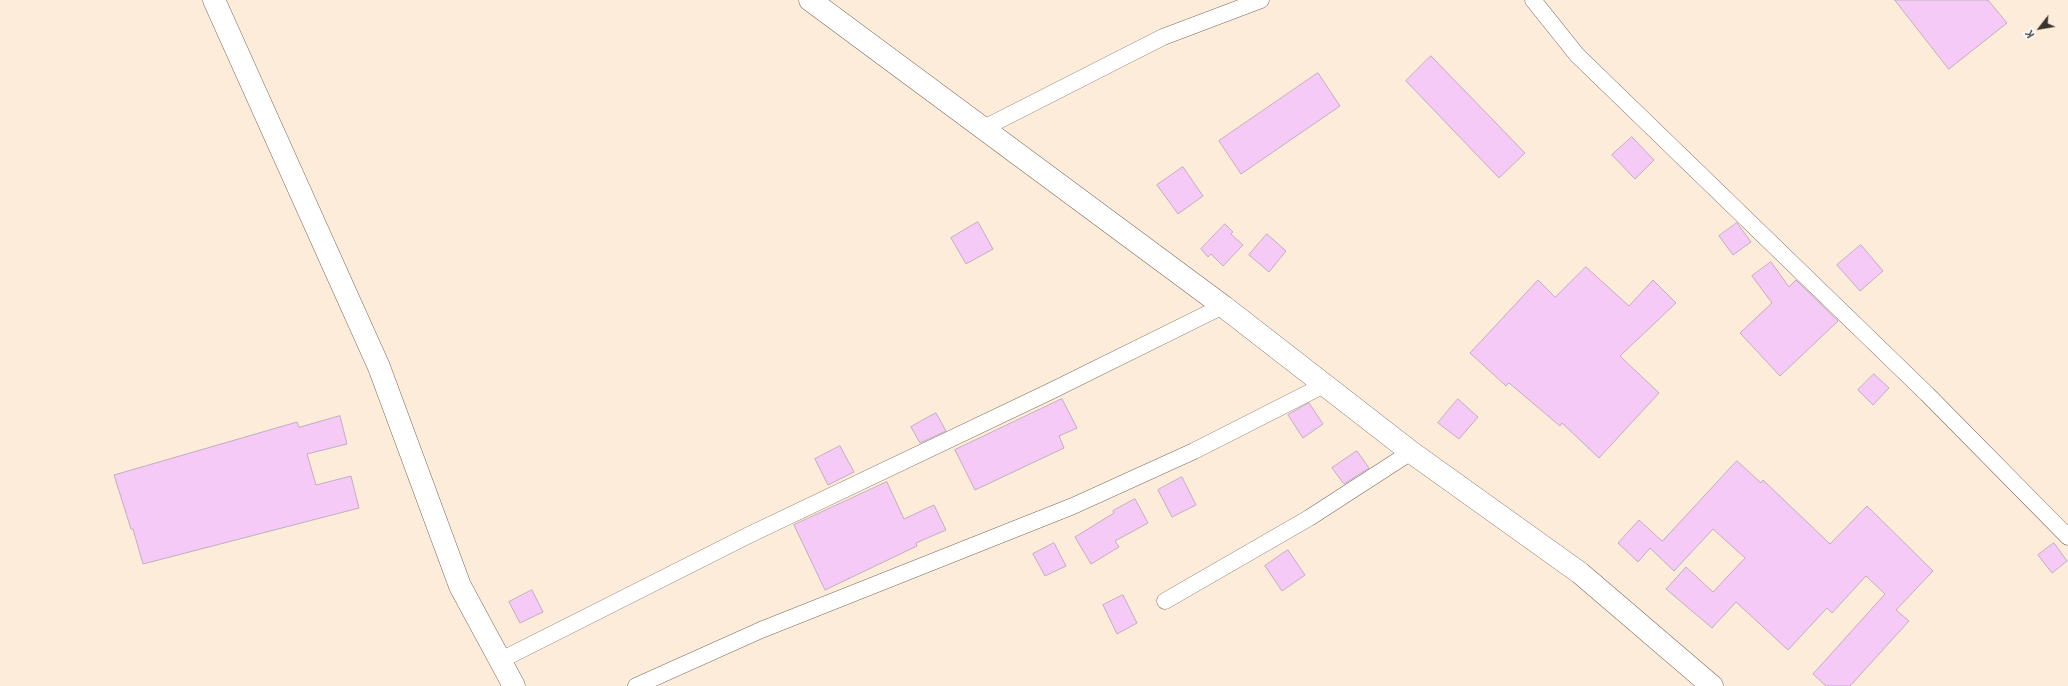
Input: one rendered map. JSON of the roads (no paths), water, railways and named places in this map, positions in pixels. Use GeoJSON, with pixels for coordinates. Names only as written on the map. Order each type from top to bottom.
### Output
{"type":"FeatureCollection","features":[{"type":"Feature","properties":{"kind":"street"},"geometry":{"type":"LineString","coordinates":[[214,0],[379,367],[460,586],[514,686]]}},
{"type":"Feature","properties":{"kind":"street"},"geometry":{"type":"LineString","coordinates":[[810,0],[1223,306],[1412,452],[1580,573],[1712,686]]}},
{"type":"Feature","properties":{"kind":"street"},"geometry":{"type":"LineString","coordinates":[[984,128],[1163,36],[1261,0]]}},
{"type":"Feature","properties":{"kind":"street"},"geometry":{"type":"LineString","coordinates":[[1533,0],[1577,55],[1927,394],[2068,537]]}},
{"type":"Feature","properties":{"kind":"street"},"geometry":{"type":"LineString","coordinates":[[499,660],[749,535],[1049,392],[1223,306]]}},
{"type":"Feature","properties":{"kind":"street"},"geometry":{"type":"LineString","coordinates":[[636,686],[761,630],[1073,506],[1194,451],[1324,385]]}},
{"type":"Feature","properties":{"kind":"street"},"geometry":{"type":"LineString","coordinates":[[1165,601],[1309,518],[1412,452]]}}]}
